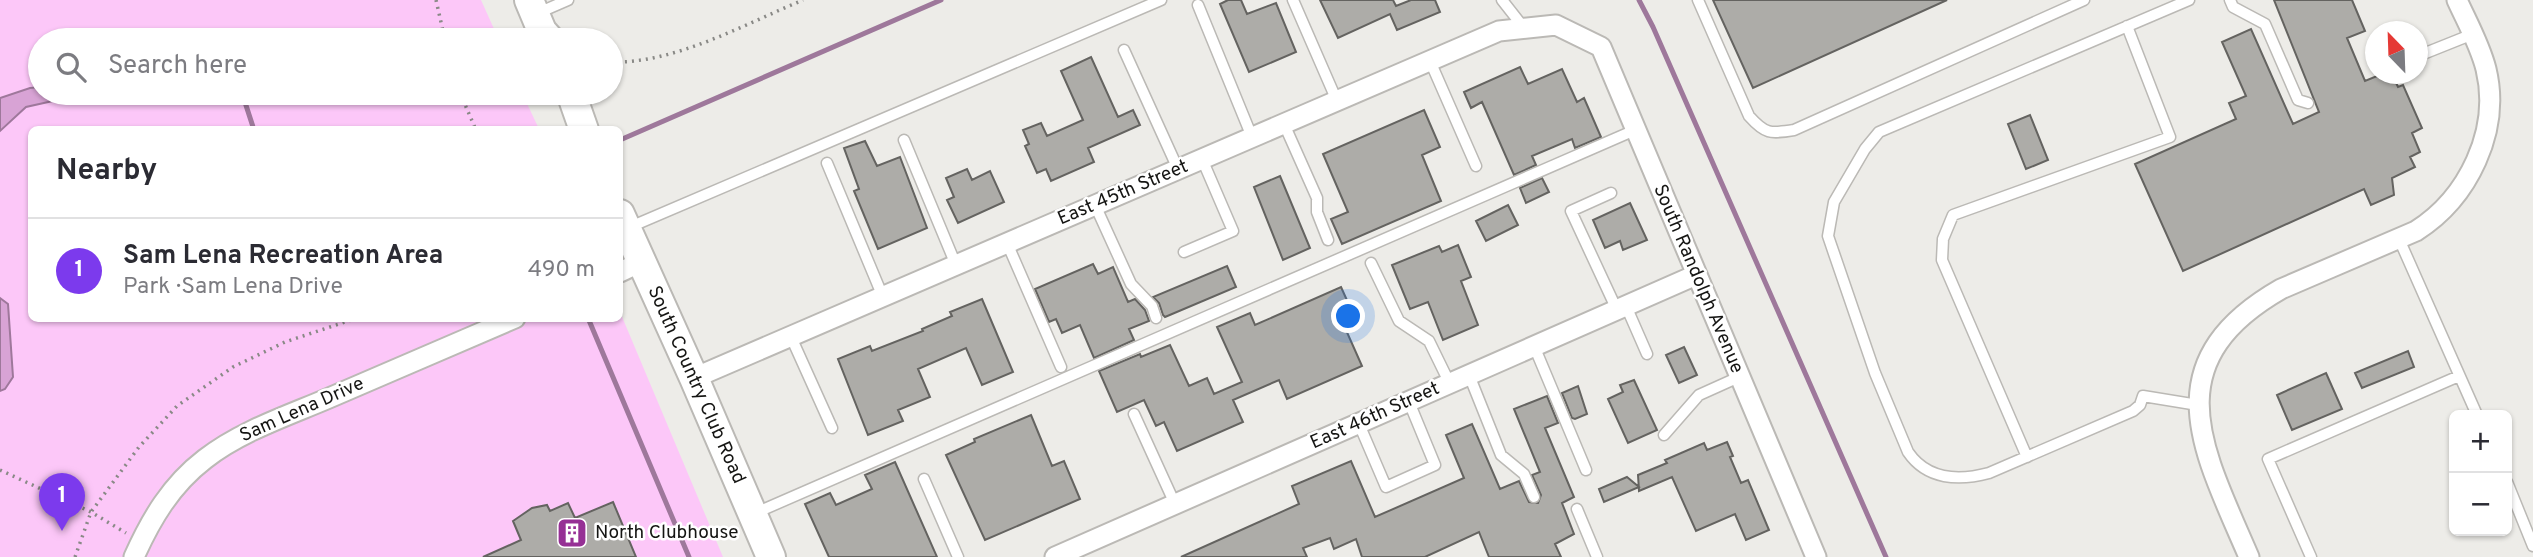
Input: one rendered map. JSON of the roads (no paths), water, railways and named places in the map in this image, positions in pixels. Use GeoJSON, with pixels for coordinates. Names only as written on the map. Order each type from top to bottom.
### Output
{"type":"FeatureCollection","features":[{"type":"Feature","properties":{"kind":"street"},"geometry":{"type":"LineString","coordinates":[[2249,557],[2209,463],[2200,433],[2198,405],[2209,360],[2228,330],[2260,301],[2281,289],[2399,239],[2431,221],[2464,184],[2478,156],[2488,117],[2489,85],[2486,68],[2457,0]]}},
{"type":"Feature","properties":{"kind":"street","name":"East 45th Street"},"geometry":{"type":"LineString","coordinates":[[694,378],[1499,31],[1556,25]]}},
{"type":"Feature","properties":{"kind":"street","name":"South Randolph Avenue"},"geometry":{"type":"LineString","coordinates":[[1556,25],[1601,47],[1816,557]]}},
{"type":"Feature","properties":{"kind":"street"},"geometry":{"type":"LineString","coordinates":[[574,105],[582,126]]}},
{"type":"Feature","properties":{"kind":"street","name":"South Country Club Road"},"geometry":{"type":"LineString","coordinates":[[623,221],[631,267],[694,378],[771,557]]}},
{"type":"Feature","properties":{"kind":"street","name":"East 46th Street"},"geometry":{"type":"LineString","coordinates":[[1055,557],[1696,275]]}},
{"type":"Feature","properties":{"kind":"street","name":"Sam Lena Drive"},"geometry":{"type":"LineString","coordinates":[[137,550],[156,514],[175,487],[220,448],[262,426],[506,322]]}},
{"type":"Feature","properties":{"kind":"lane"},"geometry":{"type":"LineString","coordinates":[[539,25],[568,0]]}},
{"type":"Feature","properties":{"kind":"lane"},"geometry":{"type":"LineString","coordinates":[[623,221],[1161,0]]}},
{"type":"Feature","properties":{"kind":"lane"},"geometry":{"type":"LineString","coordinates":[[1293,0],[1337,101]]}},
{"type":"Feature","properties":{"kind":"lane"},"geometry":{"type":"LineString","coordinates":[[1502,0],[1524,28]]}},
{"type":"Feature","properties":{"kind":"lane"},"geometry":{"type":"LineString","coordinates":[[1698,0],[1749,116],[1762,130],[1779,132],[1794,130],[2084,0]]}},
{"type":"Feature","properties":{"kind":"lane"},"geometry":{"type":"LineString","coordinates":[[2189,0],[1887,127],[1865,149],[1834,202],[1830,212],[1828,236],[1875,373],[1908,452],[1914,461],[1936,474],[1968,479],[1989,474],[2133,411],[2140,405],[2143,396],[2198,405]]}},
{"type":"Feature","properties":{"kind":"lane"},"geometry":{"type":"LineString","coordinates":[[2230,0],[2233,7],[2265,24],[2298,100],[2308,103]]}},
{"type":"Feature","properties":{"kind":"lane"},"geometry":{"type":"LineString","coordinates":[[1198,5],[1252,137]]}},
{"type":"Feature","properties":{"kind":"lane"},"geometry":{"type":"LineString","coordinates":[[2027,457],[1942,260],[1942,239],[1953,215],[2170,137],[2127,26]]}},
{"type":"Feature","properties":{"kind":"lane"},"geometry":{"type":"LineString","coordinates":[[2428,52],[2473,34]]}},
{"type":"Feature","properties":{"kind":"lane"},"geometry":{"type":"LineString","coordinates":[[1124,50],[1178,169]]}},
{"type":"Feature","properties":{"kind":"lane"},"geometry":{"type":"LineString","coordinates":[[1430,61],[1476,166]]}},
{"type":"Feature","properties":{"kind":"lane"},"geometry":{"type":"LineString","coordinates":[[1284,124],[1317,198],[1317,212],[1328,240]]}},
{"type":"Feature","properties":{"kind":"lane"},"geometry":{"type":"LineString","coordinates":[[753,514],[1636,130]]}},
{"type":"Feature","properties":{"kind":"lane"},"geometry":{"type":"LineString","coordinates":[[904,140],[956,265]]}},
{"type":"Feature","properties":{"kind":"lane"},"geometry":{"type":"LineString","coordinates":[[1184,252],[1233,231],[1202,159]]}},
{"type":"Feature","properties":{"kind":"lane"},"geometry":{"type":"LineString","coordinates":[[827,163],[883,296]]}},
{"type":"Feature","properties":{"kind":"lane"},"geometry":{"type":"LineString","coordinates":[[1611,193],[1571,211],[1647,354]]}},
{"type":"Feature","properties":{"kind":"lane"},"geometry":{"type":"LineString","coordinates":[[1095,205],[1131,284],[1152,306],[1156,318]]}},
{"type":"Feature","properties":{"kind":"lane"},"geometry":{"type":"LineString","coordinates":[[2399,239],[2475,410]]}},
{"type":"Feature","properties":{"kind":"lane"},"geometry":{"type":"LineString","coordinates":[[1007,243],[1061,366]]}},
{"type":"Feature","properties":{"kind":"lane"},"geometry":{"type":"LineString","coordinates":[[1371,263],[1399,321],[1429,341],[1450,384]]}},
{"type":"Feature","properties":{"kind":"lane"},"geometry":{"type":"LineString","coordinates":[[791,337],[832,428]]}},
{"type":"Feature","properties":{"kind":"lane"},"geometry":{"type":"LineString","coordinates":[[1534,346],[1586,470]]}},
{"type":"Feature","properties":{"kind":"lane"},"geometry":{"type":"LineString","coordinates":[[1469,375],[1501,455],[1524,474],[1534,497]]}},
{"type":"Feature","properties":{"kind":"lane"},"geometry":{"type":"LineString","coordinates":[[2311,557],[2268,459],[2459,376]]}},
{"type":"Feature","properties":{"kind":"lane"},"geometry":{"type":"LineString","coordinates":[[1664,435],[1699,395],[1739,377]]}},
{"type":"Feature","properties":{"kind":"lane"},"geometry":{"type":"LineString","coordinates":[[1359,424],[1386,487],[1435,465],[1409,402]]}},
{"type":"Feature","properties":{"kind":"lane"},"geometry":{"type":"LineString","coordinates":[[1134,414],[1175,504]]}},
{"type":"Feature","properties":{"kind":"lane"},"geometry":{"type":"LineString","coordinates":[[924,479],[958,557]]}},
{"type":"Feature","properties":{"kind":"lane"},"geometry":{"type":"LineString","coordinates":[[2512,494],[2533,546]]}},
{"type":"Feature","properties":{"kind":"lane"},"geometry":{"type":"LineString","coordinates":[[1577,509],[1597,557]]}},
{"type":"Feature","properties":{"kind":"waterway"},"geometry":{"type":"LineString","coordinates":[[623,139],[941,0]]}},
{"type":"Feature","properties":{"kind":"waterway"},"geometry":{"type":"LineString","coordinates":[[1639,0],[1886,557]]}},
{"type":"Feature","properties":{"kind":"waterway"},"geometry":{"type":"LineString","coordinates":[[246,105],[253,126]]}},
{"type":"Feature","properties":{"kind":"waterway"},"geometry":{"type":"LineString","coordinates":[[590,322],[689,557]]}},
{"type":"Feature","properties":{"kind":"place","name":"Sam Lena Recreation Area"},"geometry":{"type":"Point","coordinates":[62,531]}},
{"type":"Feature","properties":{"kind":"place","name":"North Clubhouse"},"geometry":{"type":"Point","coordinates":[572,533]}}]}
